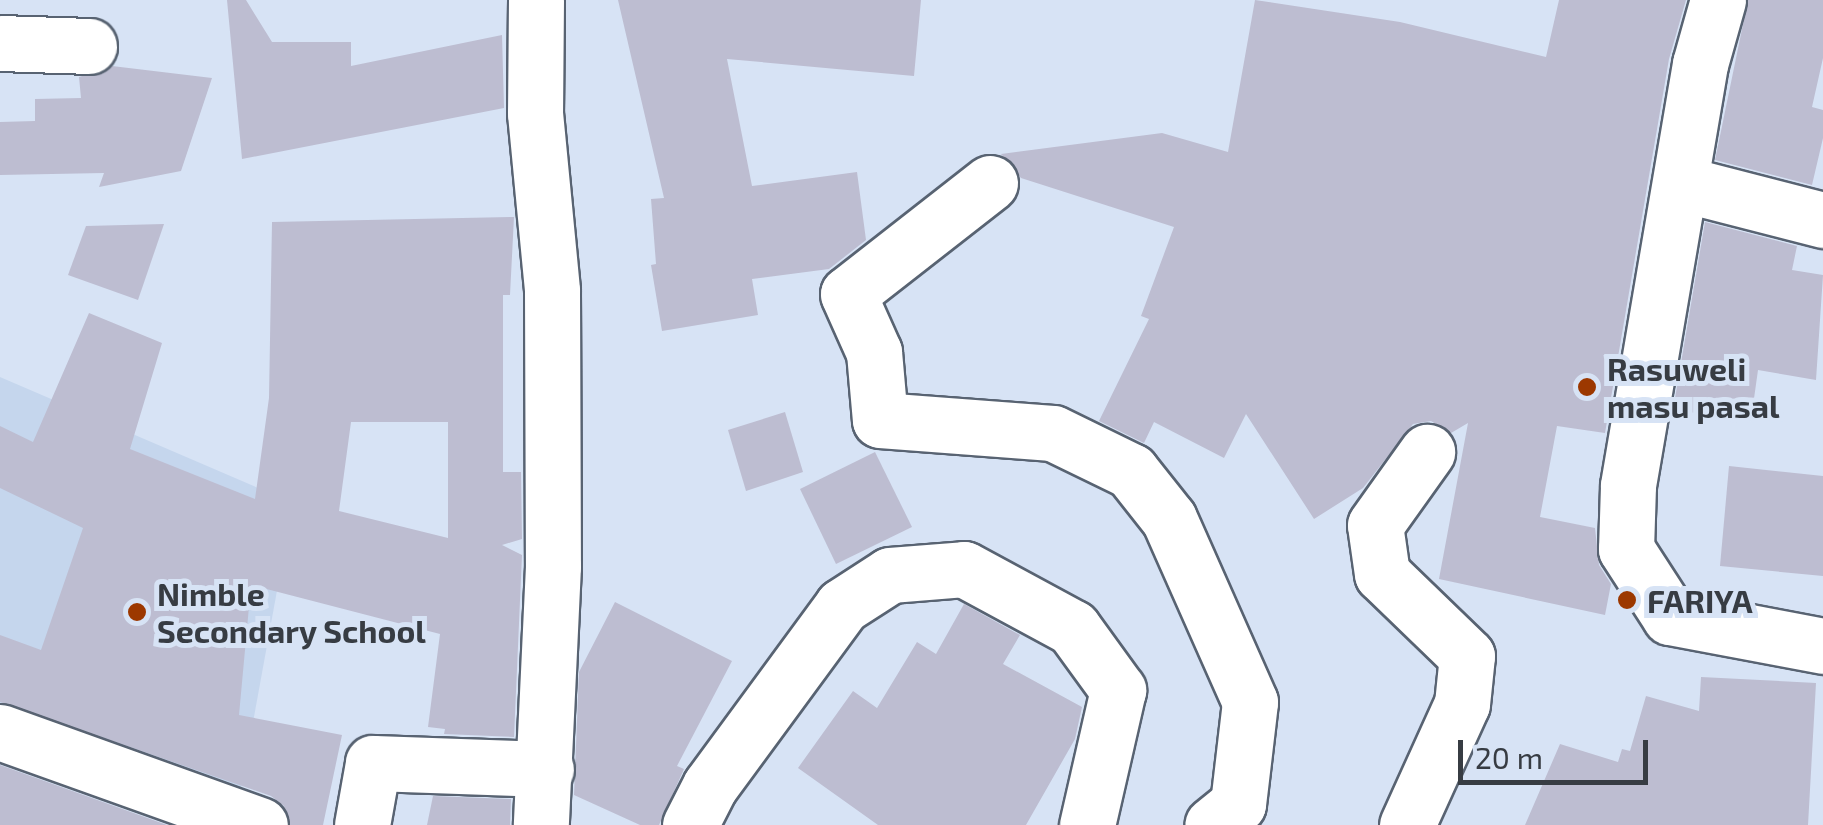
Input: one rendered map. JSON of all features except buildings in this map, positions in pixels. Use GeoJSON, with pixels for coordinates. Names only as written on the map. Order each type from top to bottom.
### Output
{"type":"FeatureCollection","features":[{"type":"Feature","properties":{"kind":"street"},"geometry":{"type":"LineString","coordinates":[[536,0],[535,112],[552,291],[546,769],[541,825]]}},
{"type":"Feature","properties":{"kind":"street"},"geometry":{"type":"LineString","coordinates":[[1718,0],[1700,64],[1683,184],[1628,486],[1626,550],[1670,617],[1823,646]]}},
{"type":"Feature","properties":{"kind":"street"},"geometry":{"type":"LineString","coordinates":[[0,43],[89,46]]}},
{"type":"Feature","properties":{"kind":"street"},"geometry":{"type":"LineString","coordinates":[[990,183],[848,294],[874,352],[880,420],[1053,433],[1132,471],[1169,519],[1250,702],[1238,804],[1212,825]]}},
{"type":"Feature","properties":{"kind":"street"},"geometry":{"type":"LineString","coordinates":[[1683,184],[1823,220]]}},
{"type":"Feature","properties":{"kind":"street"},"geometry":{"type":"LineString","coordinates":[[1407,825],[1462,704],[1467,656],[1382,574],[1375,525],[1427,452]]}},
{"type":"Feature","properties":{"kind":"street"},"geometry":{"type":"LineString","coordinates":[[690,825],[710,786],[842,606],[890,575],[964,570],[1072,628],[1118,690],[1087,825]]}},
{"type":"Feature","properties":{"kind":"street"},"geometry":{"type":"LineString","coordinates":[[0,732],[260,825]]}},
{"type":"Feature","properties":{"kind":"street"},"geometry":{"type":"LineString","coordinates":[[362,825],[373,763],[546,769]]}},
{"type":"Feature","properties":{"kind":"shaded area","name":"Nimble Secondary School"},"geometry":{"type":"Polygon","coordinates":[[[0,377],[293,503],[237,810],[0,721],[0,377]]]}},
{"type":"Feature","properties":{"kind":"place","name":"Rasuweli masu pasal"},"geometry":{"type":"Point","coordinates":[1587,387]}},
{"type":"Feature","properties":{"kind":"place","name":"FARIYA"},"geometry":{"type":"Point","coordinates":[1627,600]}},
{"type":"Feature","properties":{"kind":"place","name":"Nimble Secondary School"},"geometry":{"type":"Point","coordinates":[137,612]}}]}
